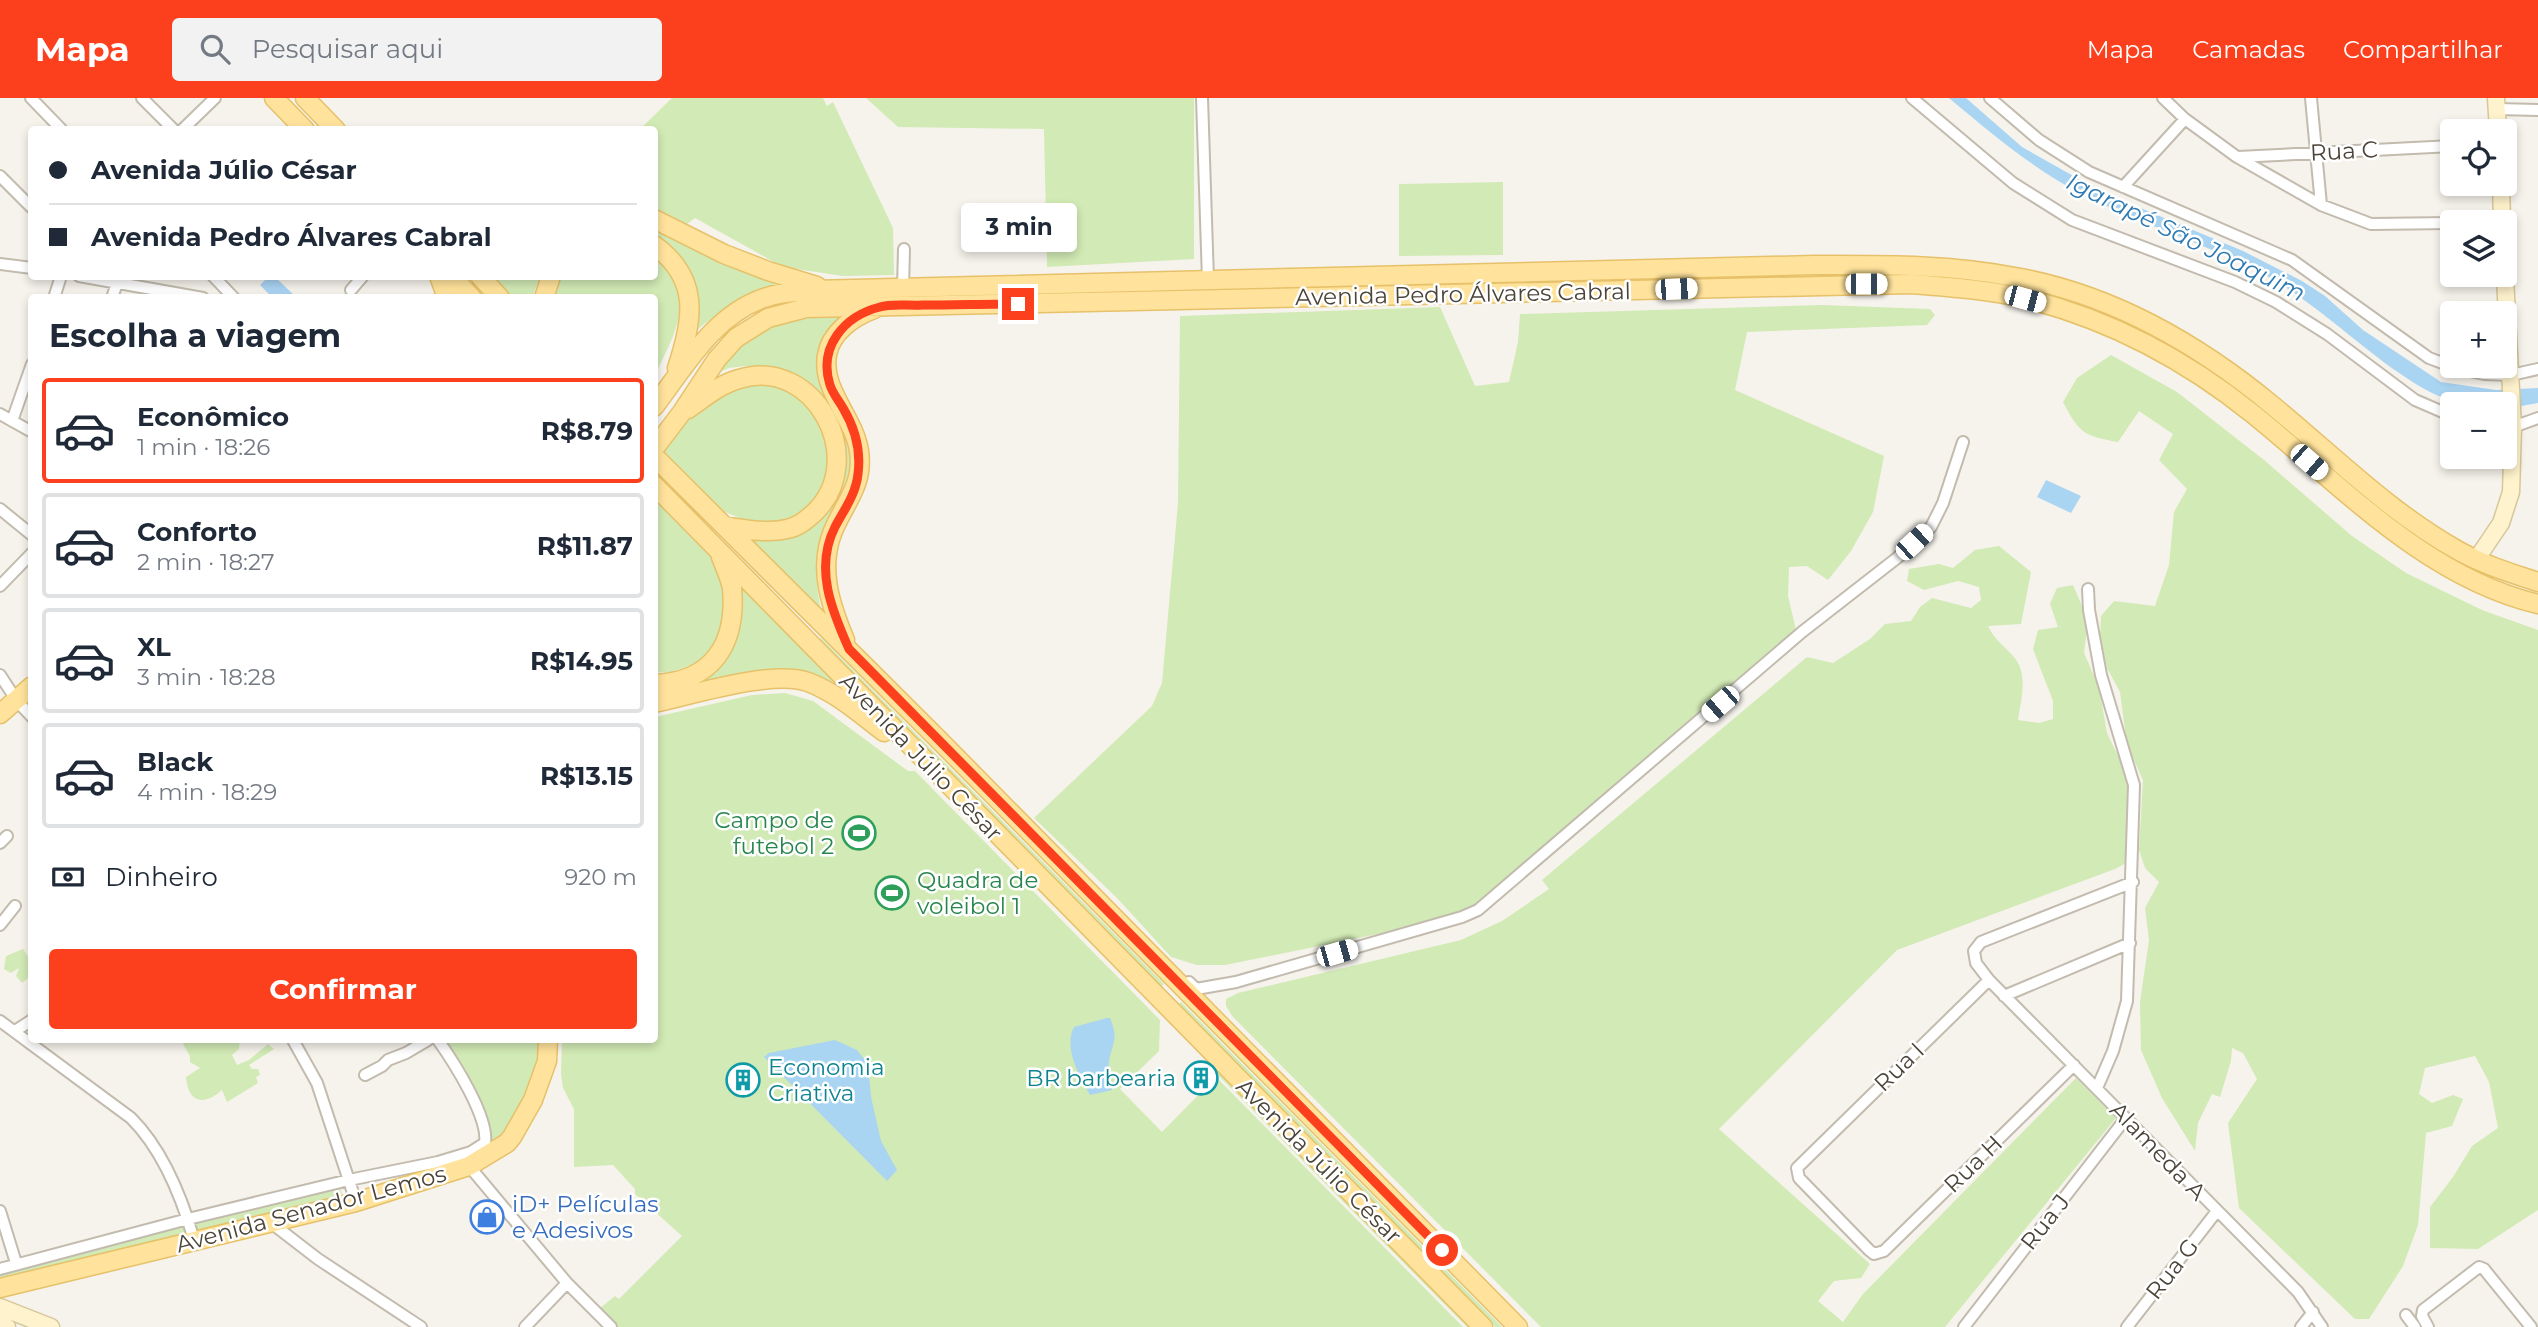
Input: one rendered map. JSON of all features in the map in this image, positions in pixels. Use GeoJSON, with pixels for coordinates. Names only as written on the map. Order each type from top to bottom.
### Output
{"type":"FeatureCollection","features":[{"type":"Feature","properties":{"kind":"main road"},"geometry":{"type":"LineString","coordinates":[[274,98],[301,126]]}},
{"type":"Feature","properties":{"kind":"main road"},"geometry":{"type":"LineString","coordinates":[[305,98],[332,126]]}},
{"type":"Feature","properties":{"kind":"main road"},"geometry":{"type":"LineString","coordinates":[[658,221],[724,254],[768,271],[830,289]]}},
{"type":"Feature","properties":{"kind":"main road"},"geometry":{"type":"LineString","coordinates":[[658,249],[674,263],[681,274],[686,284],[691,313],[688,334],[672,384]]}},
{"type":"Feature","properties":{"kind":"main road","name":"Avenida Pedro Álvares Cabral"},"geometry":{"type":"LineString","coordinates":[[658,402],[704,341],[729,316],[750,303],[786,293],[830,289],[1882,265],[1960,269],[2016,277],[2068,290],[2170,333],[2213,360],[2271,404],[2410,521],[2484,563],[2538,582]]}},
{"type":"Feature","properties":{"kind":"main road"},"geometry":{"type":"LineString","coordinates":[[455,280],[468,294]]}},
{"type":"Feature","properties":{"kind":"main road"},"geometry":{"type":"LineString","coordinates":[[484,280],[496,294]]}},
{"type":"Feature","properties":{"kind":"main road","name":"Avenida Pedro Álvares Cabral"},"geometry":{"type":"LineString","coordinates":[[658,444],[717,359],[736,338],[757,323],[806,308],[1912,284],[1979,290],[2059,308],[2108,325],[2161,351],[2252,413],[2346,495],[2456,573],[2481,585],[2538,604]]}},
{"type":"Feature","properties":{"kind":"main road"},"geometry":{"type":"LineString","coordinates":[[2506,287],[2511,392]]}},
{"type":"Feature","properties":{"kind":"main road"},"geometry":{"type":"LineString","coordinates":[[849,649],[832,607],[825,578],[827,552],[833,531],[854,493],[857,482],[859,450],[848,417],[830,386],[826,364],[831,342],[844,327],[861,314],[882,306]]}},
{"type":"Feature","properties":{"kind":"main road"},"geometry":{"type":"LineString","coordinates":[[682,412],[739,379],[767,376],[784,380],[805,392],[823,411],[832,427],[837,447],[835,476],[828,498],[810,516],[786,530],[756,531],[723,526]]}},
{"type":"Feature","properties":{"kind":"main road","name":"Avenida Júlio César"},"geometry":{"type":"LineString","coordinates":[[658,460],[849,649],[1518,1327]]}},
{"type":"Feature","properties":{"kind":"main road"},"geometry":{"type":"LineString","coordinates":[[2481,585],[2484,563],[2511,492],[2511,469]]}},
{"type":"Feature","properties":{"kind":"main road","name":"Avenida Júlio César"},"geometry":{"type":"LineString","coordinates":[[660,491],[1483,1327]]}},
{"type":"Feature","properties":{"kind":"main road"},"geometry":{"type":"LineString","coordinates":[[658,684],[690,678],[705,670],[726,642],[732,610],[732,586],[719,551]]}},
{"type":"Feature","properties":{"kind":"main road"},"geometry":{"type":"LineString","coordinates":[[658,702],[765,679],[806,681],[842,700],[940,775]]}},
{"type":"Feature","properties":{"kind":"main road"},"geometry":{"type":"LineString","coordinates":[[0,714],[28,690]]}},
{"type":"Feature","properties":{"kind":"main road","name":"Avenida Senador Lemos"},"geometry":{"type":"LineString","coordinates":[[0,1288],[356,1202],[469,1166],[512,1137],[533,1100],[547,1061],[548,1043]]}},
{"type":"Feature","properties":{"kind":"main road"},"geometry":{"type":"LineString","coordinates":[[0,1307],[51,1327]]}},
{"type":"Feature","properties":{"kind":"main road"},"geometry":{"type":"LineString","coordinates":[[0,1322],[7,1327]]}},
{"type":"Feature","properties":{"kind":"street"},"geometry":{"type":"LineString","coordinates":[[31,98],[58,126]]}},
{"type":"Feature","properties":{"kind":"street"},"geometry":{"type":"LineString","coordinates":[[142,98],[170,126]]}},
{"type":"Feature","properties":{"kind":"street"},"geometry":{"type":"LineString","coordinates":[[186,126],[215,98]]}},
{"type":"Feature","properties":{"kind":"street"},"geometry":{"type":"LineString","coordinates":[[1202,98],[1208,280]]}},
{"type":"Feature","properties":{"kind":"street"},"geometry":{"type":"LineString","coordinates":[[1912,98],[2013,183],[2072,220],[2235,282],[2276,302],[2327,334],[2415,400],[2440,411]]}},
{"type":"Feature","properties":{"kind":"street"},"geometry":{"type":"LineString","coordinates":[[1990,98],[2039,140],[2089,172],[2292,260],[2429,358],[2465,370],[2511,379],[2538,369]]}},
{"type":"Feature","properties":{"kind":"street"},"geometry":{"type":"LineString","coordinates":[[2163,98],[2185,119],[2237,158],[2321,205],[2371,224],[2440,222]]}},
{"type":"Feature","properties":{"kind":"street"},"geometry":{"type":"LineString","coordinates":[[2311,98],[2321,205]]}},
{"type":"Feature","properties":{"kind":"street"},"geometry":{"type":"LineString","coordinates":[[2497,104],[2538,110]]}},
{"type":"Feature","properties":{"kind":"street"},"geometry":{"type":"LineString","coordinates":[[2123,187],[2185,119]]}},
{"type":"Feature","properties":{"kind":"street","name":"Rua C"},"geometry":{"type":"LineString","coordinates":[[2237,158],[2440,147]]}},
{"type":"Feature","properties":{"kind":"street"},"geometry":{"type":"LineString","coordinates":[[0,176],[28,204]]}},
{"type":"Feature","properties":{"kind":"street"},"geometry":{"type":"LineString","coordinates":[[903,288],[904,249]]}},
{"type":"Feature","properties":{"kind":"street"},"geometry":{"type":"LineString","coordinates":[[1,268],[28,268]]}},
{"type":"Feature","properties":{"kind":"street"},"geometry":{"type":"LineString","coordinates":[[101,280],[166,294]]}},
{"type":"Feature","properties":{"kind":"street"},"geometry":{"type":"LineString","coordinates":[[217,280],[230,294]]}},
{"type":"Feature","properties":{"kind":"street"},"geometry":{"type":"LineString","coordinates":[[351,290],[360,280]]}},
{"type":"Feature","properties":{"kind":"street"},"geometry":{"type":"LineString","coordinates":[[114,294],[117,283]]}},
{"type":"Feature","properties":{"kind":"street"},"geometry":{"type":"LineString","coordinates":[[12,421],[28,375]]}},
{"type":"Feature","properties":{"kind":"street"},"geometry":{"type":"LineString","coordinates":[[0,414],[28,430]]}},
{"type":"Feature","properties":{"kind":"street"},"geometry":{"type":"LineString","coordinates":[[2517,422],[2538,418]]}},
{"type":"Feature","properties":{"kind":"street"},"geometry":{"type":"LineString","coordinates":[[1177,980],[1185,978],[1196,989],[1236,982],[1462,917],[1478,910],[1802,632],[1897,558],[1931,527],[1943,503],[1963,442]]}},
{"type":"Feature","properties":{"kind":"street"},"geometry":{"type":"LineString","coordinates":[[0,509],[28,532]]}},
{"type":"Feature","properties":{"kind":"street"},"geometry":{"type":"LineString","coordinates":[[0,586],[28,557]]}},
{"type":"Feature","properties":{"kind":"street"},"geometry":{"type":"LineString","coordinates":[[2088,589],[2089,610],[2101,675],[2134,785],[2133,882],[2127,1001],[2113,1051],[2096,1088]]}},
{"type":"Feature","properties":{"kind":"street"},"geometry":{"type":"LineString","coordinates":[[0,676],[28,713]]}},
{"type":"Feature","properties":{"kind":"street","name":"Alameda A"},"geometry":{"type":"LineString","coordinates":[[2133,882],[1981,943],[1974,951],[1974,957],[1989,980],[2004,996],[2298,1292],[2322,1327]]}},
{"type":"Feature","properties":{"kind":"street"},"geometry":{"type":"LineString","coordinates":[[0,925],[15,906]]}},
{"type":"Feature","properties":{"kind":"street"},"geometry":{"type":"LineString","coordinates":[[2004,996],[2130,943]]}},
{"type":"Feature","properties":{"kind":"street","name":"Rua I"},"geometry":{"type":"LineString","coordinates":[[1869,1250],[1798,1178],[1797,1168],[1989,980]]}},
{"type":"Feature","properties":{"kind":"street"},"geometry":{"type":"LineString","coordinates":[[0,1021],[28,1041]]}},
{"type":"Feature","properties":{"kind":"street"},"geometry":{"type":"LineString","coordinates":[[15,1031],[28,1023]]}},
{"type":"Feature","properties":{"kind":"street"},"geometry":{"type":"LineString","coordinates":[[31,1043],[131,1118],[146,1133],[158,1152],[188,1219],[194,1240]]}},
{"type":"Feature","properties":{"kind":"street"},"geometry":{"type":"LineString","coordinates":[[295,1043],[317,1083],[356,1202]]}},
{"type":"Feature","properties":{"kind":"street"},"geometry":{"type":"LineString","coordinates":[[365,1075],[423,1043]]}},
{"type":"Feature","properties":{"kind":"street","name":"Avenida Senador Lemos"},"geometry":{"type":"LineString","coordinates":[[0,1269],[188,1219],[349,1180],[438,1162],[471,1152],[485,1143],[484,1127],[462,1074],[440,1043]]}},
{"type":"Feature","properties":{"kind":"street","name":"Rua H"},"geometry":{"type":"LineString","coordinates":[[1869,1250],[1874,1254],[1884,1251],[2074,1065]]}},
{"type":"Feature","properties":{"kind":"street","name":"Rua J"},"geometry":{"type":"LineString","coordinates":[[1964,1327],[2126,1118]]}},
{"type":"Feature","properties":{"kind":"street"},"geometry":{"type":"LineString","coordinates":[[469,1166],[567,1283],[611,1327]]}},
{"type":"Feature","properties":{"kind":"street"},"geometry":{"type":"LineString","coordinates":[[0,1211],[16,1263]]}},
{"type":"Feature","properties":{"kind":"street","name":"Rua G"},"geometry":{"type":"LineString","coordinates":[[2127,1327],[2217,1211]]}},
{"type":"Feature","properties":{"kind":"street"},"geometry":{"type":"LineString","coordinates":[[270,1222],[318,1259],[421,1327]]}},
{"type":"Feature","properties":{"kind":"street"},"geometry":{"type":"LineString","coordinates":[[2428,1327],[2422,1316],[2423,1310],[2476,1268],[2484,1269],[2529,1326]]}},
{"type":"Feature","properties":{"kind":"street"},"geometry":{"type":"LineString","coordinates":[[525,1327],[567,1283]]}},
{"type":"Feature","properties":{"kind":"street"},"geometry":{"type":"LineString","coordinates":[[2301,1327],[2313,1312]]}},
{"type":"Feature","properties":{"kind":"street"},"geometry":{"type":"LineString","coordinates":[[2406,1315],[2415,1327]]}},
{"type":"Feature","properties":{"kind":"green space"},"geometry":{"type":"Polygon","coordinates":[[[672,98],[823,98],[827,106],[833,102],[893,228],[894,275],[843,276],[783,267],[695,218],[683,227],[658,214],[658,126],[643,126],[672,98]]]}},
{"type":"Feature","properties":{"kind":"green space"},"geometry":{"type":"Polygon","coordinates":[[[866,98],[1194,98],[1194,259],[1047,267],[1044,129],[898,127],[866,98]]]}},
{"type":"Feature","properties":{"kind":"green space"},"geometry":{"type":"Polygon","coordinates":[[[1503,182],[1503,255],[1399,256],[1399,184],[1503,182]]]}},
{"type":"Feature","properties":{"kind":"green space"},"geometry":{"type":"Polygon","coordinates":[[[658,230],[735,269],[775,280],[776,288],[732,305],[693,333],[674,251],[658,237],[658,230]]]}},
{"type":"Feature","properties":{"kind":"green space"},"geometry":{"type":"Polygon","coordinates":[[[658,256],[675,284],[679,313],[671,341],[658,369],[658,294],[550,294],[556,280],[658,280],[658,256]]]}},
{"type":"Feature","properties":{"kind":"green space"},"geometry":{"type":"Polygon","coordinates":[[[492,280],[539,280],[534,294],[508,294],[492,280]]]}},
{"type":"Feature","properties":{"kind":"green space"},"geometry":{"type":"Polygon","coordinates":[[[1822,305],[1930,309],[1935,315],[1927,325],[1747,332],[1735,390],[1884,456],[1873,512],[1851,551],[1828,580],[1807,566],[1789,567],[1788,596],[1796,630],[1485,900],[1442,921],[1225,965],[1197,965],[1171,957],[1118,899],[1034,818],[1152,706],[1162,683],[1178,503],[1180,316],[1440,307],[1475,386],[1509,382],[1518,342],[1520,314],[1822,305]]]}},
{"type":"Feature","properties":{"kind":"green space"},"geometry":{"type":"Polygon","coordinates":[[[848,314],[827,333],[819,352],[821,382],[841,423],[850,453],[846,484],[825,528],[818,550],[817,584],[823,618],[742,536],[767,538],[801,534],[820,522],[838,494],[844,465],[805,383],[784,371],[746,366],[729,368],[708,377],[745,341],[784,321],[848,314]]]}},
{"type":"Feature","properties":{"kind":"green space"},"geometry":{"type":"Polygon","coordinates":[[[2111,355],[2177,392],[2264,460],[2352,536],[2406,573],[2482,610],[2538,630],[2538,1210],[2478,1249],[2430,1248],[2430,1207],[2472,1146],[2498,1128],[2489,1082],[2475,1056],[2425,1068],[2419,1094],[2432,1103],[2453,1095],[2463,1099],[2452,1126],[2426,1133],[2418,1225],[2403,1266],[2369,1319],[2355,1319],[2239,1208],[2228,1123],[2257,1079],[2243,1053],[2232,1048],[2231,1061],[2220,1097],[2212,1094],[2198,1123],[2195,1151],[2162,1098],[2141,1050],[2140,1002],[2149,940],[2145,908],[2159,882],[2145,868],[2139,850],[2143,780],[2127,745],[2120,692],[2107,668],[2100,636],[2101,616],[2114,601],[2155,606],[2169,565],[2174,512],[2187,489],[2159,460],[2173,434],[2139,411],[2118,442],[2097,438],[2078,427],[2063,402],[2077,378],[2111,355]]]}},
{"type":"Feature","properties":{"kind":"green space"},"geometry":{"type":"Polygon","coordinates":[[[750,384],[777,386],[805,401],[820,422],[831,448],[825,483],[813,502],[795,518],[773,523],[747,521],[725,512],[660,451],[694,411],[725,389],[750,384]]]}},
{"type":"Feature","properties":{"kind":"green space"},"geometry":{"type":"Polygon","coordinates":[[[658,500],[708,552],[722,583],[725,609],[720,640],[697,663],[668,673],[658,672],[658,500]]]}},
{"type":"Feature","properties":{"kind":"green space"},"geometry":{"type":"Polygon","coordinates":[[[1999,546],[2031,572],[2021,624],[1988,626],[2021,670],[2023,686],[2018,720],[2039,723],[2053,719],[2053,701],[2033,649],[2038,630],[2058,627],[2050,604],[2057,588],[2073,585],[2088,620],[2084,653],[2099,687],[2107,733],[2128,782],[2126,863],[1897,950],[1719,1129],[1870,1264],[1861,1278],[1834,1281],[1818,1301],[1843,1322],[1863,1294],[2076,1078],[2116,1118],[1945,1327],[1541,1327],[1233,1017],[1226,1006],[1226,999],[1238,993],[1461,940],[1502,921],[1549,889],[1542,880],[1807,657],[1833,663],[1870,639],[1885,624],[1911,621],[1920,607],[1932,598],[1971,608],[1981,600],[1979,587],[1958,581],[1924,590],[1907,581],[1909,569],[1939,564],[1953,568],[1975,550],[1999,546]]]}},
{"type":"Feature","properties":{"kind":"green space"},"geometry":{"type":"Polygon","coordinates":[[[739,584],[844,691],[796,675],[658,697],[658,691],[681,687],[715,671],[725,660],[731,647],[738,609],[739,584]]]}},
{"type":"Feature","properties":{"kind":"green space"},"geometry":{"type":"Polygon","coordinates":[[[821,638],[1164,984],[1160,988],[817,642],[821,638]]]}},
{"type":"Feature","properties":{"kind":"green space"},"geometry":{"type":"Polygon","coordinates":[[[785,693],[813,701],[908,771],[915,771],[1160,1020],[1159,1051],[1120,1089],[1162,1132],[1216,1077],[1463,1327],[618,1327],[599,1309],[615,1296],[619,1299],[682,1236],[635,1194],[635,1189],[613,1165],[574,1167],[574,1109],[563,1088],[562,1043],[658,1043],[658,716],[752,695],[785,693]]]}},
{"type":"Feature","properties":{"kind":"green space"},"geometry":{"type":"Polygon","coordinates":[[[23,949],[28,956],[28,978],[22,983],[16,976],[19,968],[11,973],[4,969],[6,956],[23,949]]]}},
{"type":"Feature","properties":{"kind":"green space"},"geometry":{"type":"Polygon","coordinates":[[[1181,1002],[1502,1327],[1495,1327],[1177,1005],[1181,1002]]]}},
{"type":"Feature","properties":{"kind":"green space"},"geometry":{"type":"Polygon","coordinates":[[[240,1043],[239,1049],[232,1055],[237,1065],[249,1060],[268,1044],[274,1049],[249,1065],[252,1069],[258,1069],[258,1083],[227,1102],[222,1090],[209,1099],[193,1097],[186,1077],[200,1068],[190,1062],[190,1056],[183,1044],[240,1043]]]}},
{"type":"Feature","properties":{"kind":"green space"},"geometry":{"type":"Polygon","coordinates":[[[440,1043],[547,1043],[533,1100],[491,1154],[486,1136],[440,1043]]]}},
{"type":"Feature","properties":{"kind":"green space"},"geometry":{"type":"Polygon","coordinates":[[[1221,1073],[1472,1327],[1467,1327],[1218,1075],[1221,1073]]]}},
{"type":"Feature","properties":{"kind":"green space"},"geometry":{"type":"Polygon","coordinates":[[[339,1187],[342,1193],[332,1203],[0,1285],[0,1275],[169,1228],[339,1187]]]}},
{"type":"Feature","properties":{"kind":"water","name":"Igarapé São Joaquim"},"geometry":{"type":"Polygon","coordinates":[[[1949,98],[1966,98],[2022,147],[2100,191],[2243,251],[2302,281],[2325,296],[2363,330],[2441,382],[2496,390],[2538,388],[2538,403],[2517,407],[2517,392],[2440,392],[2440,397],[2389,366],[2309,303],[2267,276],[2105,205],[2064,184],[2013,150],[1949,98]]]}},
{"type":"Feature","properties":{"kind":"water"},"geometry":{"type":"Polygon","coordinates":[[[265,280],[278,280],[293,294],[269,294],[260,285],[265,280]]]}},
{"type":"Feature","properties":{"kind":"water"},"geometry":{"type":"Polygon","coordinates":[[[2046,480],[2081,496],[2071,513],[2037,497],[2046,480]]]}},
{"type":"Feature","properties":{"kind":"water"},"geometry":{"type":"Polygon","coordinates":[[[1110,1018],[1114,1033],[1109,1065],[1112,1090],[1090,1095],[1074,1062],[1071,1035],[1074,1027],[1110,1018]]]}},
{"type":"Feature","properties":{"kind":"water"},"geometry":{"type":"Polygon","coordinates":[[[835,1040],[857,1050],[868,1064],[871,1097],[881,1141],[897,1170],[887,1181],[764,1057],[769,1053],[835,1040]]]}},
{"type":"Feature","properties":{"kind":"place","name":"Campo de futebol 2"},"geometry":{"type":"Point","coordinates":[859,833]}},
{"type":"Feature","properties":{"kind":"place","name":"Quadra de voleibol 1"},"geometry":{"type":"Point","coordinates":[892,893]}},
{"type":"Feature","properties":{"kind":"place","name":"BR barbearia"},"geometry":{"type":"Point","coordinates":[1201,1078]}},
{"type":"Feature","properties":{"kind":"place","name":"Economia Criativa"},"geometry":{"type":"Point","coordinates":[743,1080]}},
{"type":"Feature","properties":{"kind":"place","name":"iD+ Películas e Adesivos"},"geometry":{"type":"Point","coordinates":[487,1217]}},
{"type":"Feature","properties":{"kind":"route"},"geometry":{"type":"LineString","coordinates":[[1018,304],[882,306],[853,319],[831,342],[826,364],[830,386],[844,410],[859,450],[857,482],[854,493],[833,531],[827,552],[825,578],[834,614],[849,649],[1442,1250]]}}]}
